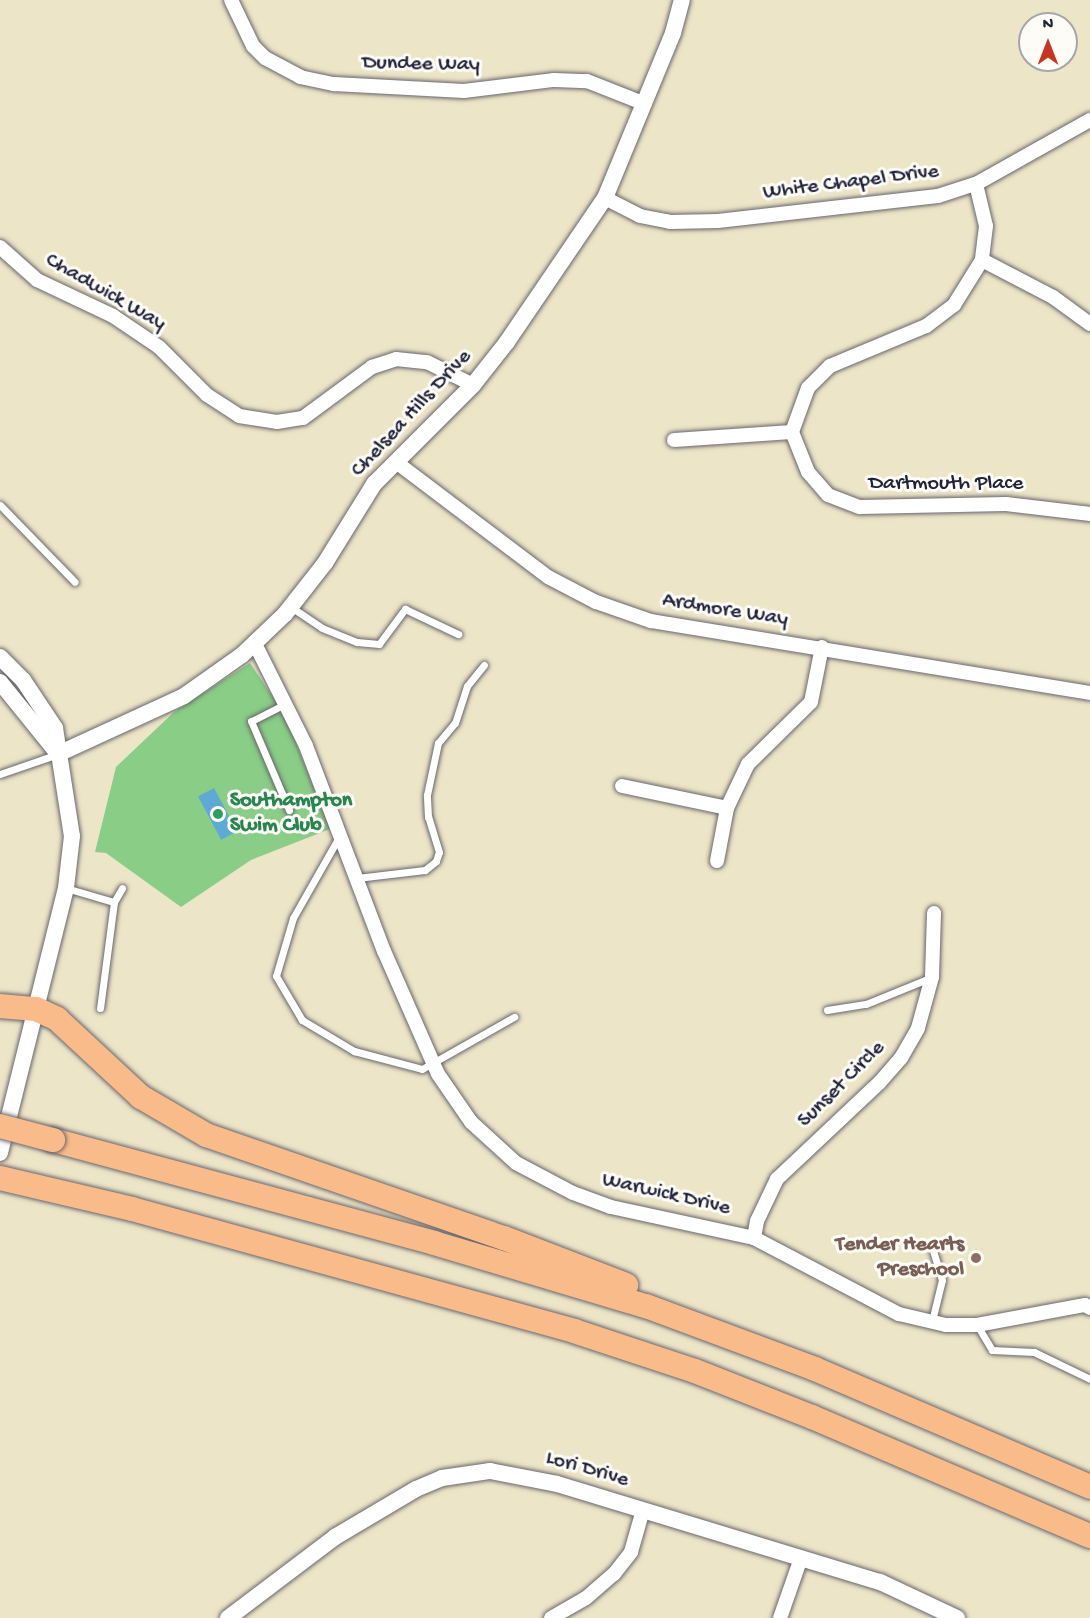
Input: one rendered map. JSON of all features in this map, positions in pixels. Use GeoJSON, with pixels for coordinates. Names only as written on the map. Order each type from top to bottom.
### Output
{"type":"FeatureCollection","features":[{"type":"Feature","properties":{"kind":"highway"},"geometry":{"type":"LineString","coordinates":[[0,1006],[36,1009],[57,1019],[141,1097],[206,1135],[576,1264],[649,1294],[736,1338],[1090,1487]]}},
{"type":"Feature","properties":{"kind":"highway"},"geometry":{"type":"LineString","coordinates":[[1,1142],[52,1140],[549,1275],[736,1338]]}},
{"type":"Feature","properties":{"kind":"highway"},"geometry":{"type":"LineString","coordinates":[[0,1178],[132,1209],[430,1290],[673,1364],[812,1417],[1090,1536]]}},
{"type":"Feature","properties":{"kind":"street","name":"Dundee Way"},"geometry":{"type":"LineString","coordinates":[[231,0],[253,46],[266,58],[300,77],[334,84],[464,91],[554,80],[587,81],[645,104]]}},
{"type":"Feature","properties":{"kind":"street","name":"Chelsea Hills Drive"},"geometry":{"type":"LineString","coordinates":[[58,754],[184,696],[255,645],[291,607],[325,563],[374,484],[473,385],[507,342],[605,198],[645,104],[682,0]]}},
{"type":"Feature","properties":{"kind":"street","name":"White Chapel Drive"},"geometry":{"type":"LineString","coordinates":[[605,198],[640,216],[670,222],[718,221],[903,201],[976,184],[1090,120]]}},
{"type":"Feature","properties":{"kind":"street"},"geometry":{"type":"LineString","coordinates":[[674,440],[792,432],[808,388],[830,366],[926,326],[954,305],[982,260],[986,226],[976,184]]}},
{"type":"Feature","properties":{"kind":"street","name":"Chadwick Way"},"geometry":{"type":"LineString","coordinates":[[0,247],[37,280],[113,316],[159,347],[207,395],[239,416],[277,422],[303,418],[372,367],[396,359],[427,362],[473,385]]}},
{"type":"Feature","properties":{"kind":"street"},"geometry":{"type":"LineString","coordinates":[[982,260],[1053,297],[1090,324]]}},
{"type":"Feature","properties":{"kind":"street","name":"Dartmouth Place"},"geometry":{"type":"LineString","coordinates":[[792,432],[808,472],[828,495],[860,507],[1006,504],[1090,514]]}},
{"type":"Feature","properties":{"kind":"street","name":"Ardmore Way"},"geometry":{"type":"LineString","coordinates":[[396,462],[548,577],[596,602],[651,621],[822,647],[1090,693]]}},
{"type":"Feature","properties":{"kind":"street","name":"Warwick Drive"},"geometry":{"type":"LineString","coordinates":[[255,645],[285,705],[340,834],[384,951],[433,1063],[471,1122],[526,1168],[573,1193],[611,1207],[754,1238],[864,1299],[899,1314],[932,1321],[977,1326],[1088,1302]]}},
{"type":"Feature","properties":{"kind":"street"},"geometry":{"type":"LineString","coordinates":[[717,861],[727,808],[748,765],[811,702],[822,647]]}},
{"type":"Feature","properties":{"kind":"street"},"geometry":{"type":"LineString","coordinates":[[0,657],[23,680],[55,728],[58,754],[66,784],[72,836],[66,888],[1,1142]]}},
{"type":"Feature","properties":{"kind":"street"},"geometry":{"type":"LineString","coordinates":[[0,682],[58,754]]}},
{"type":"Feature","properties":{"kind":"street"},"geometry":{"type":"LineString","coordinates":[[621,786],[727,808]]}},
{"type":"Feature","properties":{"kind":"street","name":"Sunset Circle"},"geometry":{"type":"LineString","coordinates":[[754,1238],[757,1221],[777,1179],[901,1058],[918,1028],[932,977],[934,913]]}},
{"type":"Feature","properties":{"kind":"street","name":"Lori Drive"},"geometry":{"type":"LineString","coordinates":[[228,1618],[335,1537],[442,1478],[490,1471],[519,1475],[801,1558],[889,1586],[957,1618]]}},
{"type":"Feature","properties":{"kind":"street"},"geometry":{"type":"LineString","coordinates":[[551,1618],[586,1598],[614,1574],[631,1552],[643,1510]]}},
{"type":"Feature","properties":{"kind":"street"},"geometry":{"type":"LineString","coordinates":[[780,1618],[801,1558]]}},
{"type":"Feature","properties":{"kind":"lane"},"geometry":{"type":"LineString","coordinates":[[0,505],[75,582]]}},
{"type":"Feature","properties":{"kind":"lane"},"geometry":{"type":"LineString","coordinates":[[291,607],[322,628],[357,642],[379,644],[405,609],[458,634]]}},
{"type":"Feature","properties":{"kind":"lane"},"geometry":{"type":"LineString","coordinates":[[357,878],[425,870],[436,861],[439,852],[428,817],[428,795],[438,743],[455,723],[467,686],[484,665]]}},
{"type":"Feature","properties":{"kind":"lane"},"geometry":{"type":"LineString","coordinates":[[285,705],[251,721],[290,810]]}},
{"type":"Feature","properties":{"kind":"lane"},"geometry":{"type":"LineString","coordinates":[[0,774],[58,754]]}},
{"type":"Feature","properties":{"kind":"lane"},"geometry":{"type":"LineString","coordinates":[[340,834],[292,918],[276,976],[302,1020],[354,1051],[405,1067],[422,1069],[514,1017]]}},
{"type":"Feature","properties":{"kind":"lane"},"geometry":{"type":"LineString","coordinates":[[66,888],[114,902]]}},
{"type":"Feature","properties":{"kind":"lane"},"geometry":{"type":"LineString","coordinates":[[100,1008],[114,902],[122,888]]}},
{"type":"Feature","properties":{"kind":"lane"},"geometry":{"type":"LineString","coordinates":[[827,1010],[866,1004],[932,977]]}},
{"type":"Feature","properties":{"kind":"lane"},"geometry":{"type":"LineString","coordinates":[[932,1321],[942,1280],[933,1251]]}},
{"type":"Feature","properties":{"kind":"lane"},"geometry":{"type":"LineString","coordinates":[[977,1326],[992,1350],[1034,1352],[1090,1380]]}},
{"type":"Feature","properties":{"kind":"green space"},"geometry":{"type":"Polygon","coordinates":[[[250,663],[285,715],[330,829],[251,860],[181,907],[106,853],[95,852],[116,767],[174,712],[250,663]]]}},
{"type":"Feature","properties":{"kind":"water","name":"Southampton Swim Club"},"geometry":{"type":"Polygon","coordinates":[[[214,788],[237,831],[221,840],[198,796],[214,788]]]}},
{"type":"Feature","properties":{"kind":"place","name":"Southampton Swim Club"},"geometry":{"type":"Point","coordinates":[218,814]}},
{"type":"Feature","properties":{"kind":"place","name":"Tender Hearts Preschool"},"geometry":{"type":"Point","coordinates":[976,1258]}}]}
